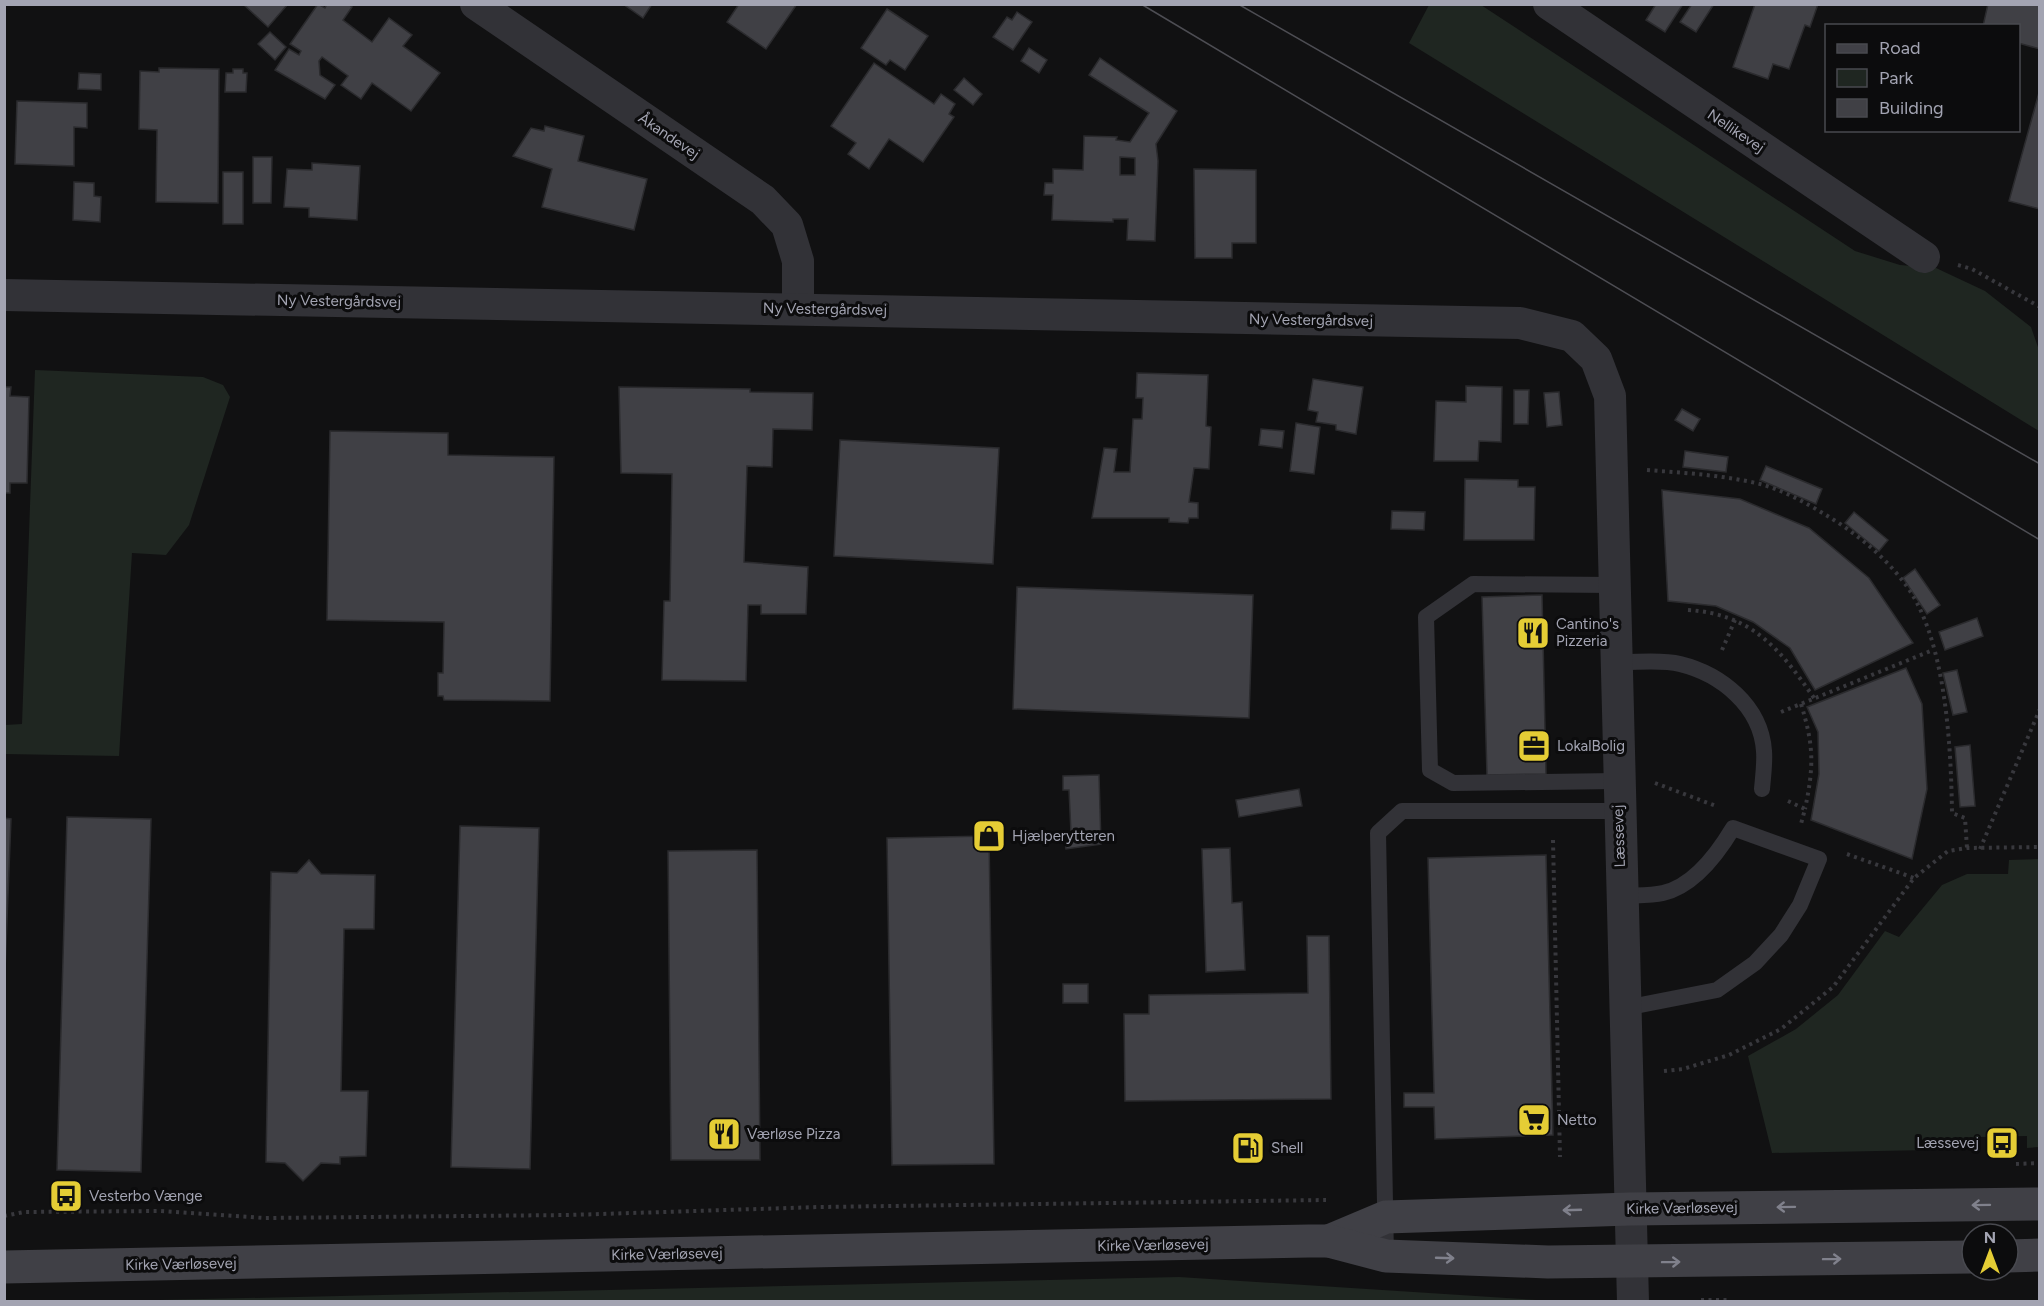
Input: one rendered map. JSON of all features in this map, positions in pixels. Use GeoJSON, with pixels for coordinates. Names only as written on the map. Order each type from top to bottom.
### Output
{"type":"FeatureCollection","features":[{"type":"Feature","properties":{"kind":"street","name":"Åkandevej"},"geometry":{"type":"LineString","coordinates":[[476,4],[763,200],[787,225],[798,261],[798,308]]}},
{"type":"Feature","properties":{"kind":"street","name":"Nellikevej"},"geometry":{"type":"LineString","coordinates":[[1549,4],[1924,257]]}},
{"type":"Feature","properties":{"kind":"street","name":"Ny Vestergårdsvej"},"geometry":{"type":"LineString","coordinates":[[4,295],[1520,323],[1572,336],[1596,359],[1610,396]]}},
{"type":"Feature","properties":{"kind":"street","name":"Læssevej"},"geometry":{"type":"LineString","coordinates":[[1610,396],[1618,796],[1632,1262]]}},
{"type":"Feature","properties":{"kind":"street","name":"Kirke Værløsevej"},"geometry":{"type":"LineString","coordinates":[[1329,1241],[1386,1207],[1630,1209],[2040,1204]]}},
{"type":"Feature","properties":{"kind":"street","name":"Kirke Værløsevej"},"geometry":{"type":"LineString","coordinates":[[4,1267],[1329,1241],[1386,1256],[1632,1262],[1960,1257]]}},
{"type":"Feature","properties":{"kind":"street"},"geometry":{"type":"LineString","coordinates":[[2020,1256],[2040,1256]]}},
{"type":"Feature","properties":{"kind":"street"},"geometry":{"type":"LineString","coordinates":[[1632,1262],[1632,1302]]}},
{"type":"Feature","properties":{"kind":"lane"},"geometry":{"type":"LineString","coordinates":[[1613,585],[1473,584],[1426,617],[1430,770],[1453,783],[1618,796]]}},
{"type":"Feature","properties":{"kind":"lane"},"geometry":{"type":"LineString","coordinates":[[1615,662],[1678,663],[1721,679],[1752,713],[1757,723],[1764,751],[1762,789]]}},
{"type":"Feature","properties":{"kind":"lane"},"geometry":{"type":"LineString","coordinates":[[1386,1256],[1378,833],[1402,811],[1552,810],[1618,796]]}},
{"type":"Feature","properties":{"kind":"lane"},"geometry":{"type":"LineString","coordinates":[[1621,896],[1664,893],[1696,876],[1723,844],[1733,828],[1819,859],[1813,878],[1781,935],[1755,963],[1717,990],[1625,1008]]}},
{"type":"Feature","properties":{"kind":"path"},"geometry":{"type":"LineString","coordinates":[[1924,257],[1972,269],[2040,307]]}},
{"type":"Feature","properties":{"kind":"path"},"geometry":{"type":"LineString","coordinates":[[1611,482],[1718,476],[1762,485],[1801,501],[1843,525],[1874,551],[1904,581],[1925,621],[1933,650],[1950,738],[1952,813],[1965,818],[1967,848]]}},
{"type":"Feature","properties":{"kind":"path"},"geometry":{"type":"LineString","coordinates":[[1688,610],[1707,611],[1735,620],[1762,635],[1785,657],[1814,698]]}},
{"type":"Feature","properties":{"kind":"path"},"geometry":{"type":"LineString","coordinates":[[1757,723],[1933,650]]}},
{"type":"Feature","properties":{"kind":"path"},"geometry":{"type":"LineString","coordinates":[[1794,851],[1813,770],[1809,729],[1801,704]]}},
{"type":"Feature","properties":{"kind":"path"},"geometry":{"type":"LineString","coordinates":[[1980,849],[2040,710]]}},
{"type":"Feature","properties":{"kind":"path"},"geometry":{"type":"LineString","coordinates":[[1762,789],[1805,809]]}},
{"type":"Feature","properties":{"kind":"path"},"geometry":{"type":"LineString","coordinates":[[1552,810],[1560,1157]]}},
{"type":"Feature","properties":{"kind":"path"},"geometry":{"type":"LineString","coordinates":[[1627,1076],[1683,1069],[1720,1058],[1781,1029],[1833,987],[1914,878],[1948,851],[1967,848],[2040,847]]}},
{"type":"Feature","properties":{"kind":"path"},"geometry":{"type":"LineString","coordinates":[[4,1216],[24,1212],[148,1211],[264,1218],[569,1215],[820,1207],[1386,1207]]}},
{"type":"Feature","properties":{"kind":"green space"},"geometry":{"type":"Polygon","coordinates":[[[1429,5],[1481,5],[1855,251],[1900,265],[1936,268],[1985,291],[2031,327],[2039,350],[2039,431],[1409,43],[1429,5]]]}},
{"type":"Feature","properties":{"kind":"green space"},"geometry":{"type":"Polygon","coordinates":[[[35,370],[203,377],[223,385],[230,397],[189,525],[166,555],[132,553],[119,756],[5,754],[5,725],[22,724],[35,370]]]}},
{"type":"Feature","properties":{"kind":"green space"},"geometry":{"type":"Polygon","coordinates":[[[2039,859],[2039,1147],[2027,1148],[2027,1136],[1981,1137],[1978,1149],[1772,1153],[1748,1056],[1796,1029],[1838,995],[1885,931],[1899,937],[1942,885],[1967,874],[2008,874],[2009,860],[2039,859]]]}},
{"type":"Feature","properties":{"kind":"green space"},"geometry":{"type":"Polygon","coordinates":[[[1179,1277],[1553,1301],[117,1301],[1179,1277]]]}},
{"type":"Feature","properties":{"kind":"building"},"geometry":{"type":"Polygon","coordinates":[[[243,4],[288,4],[268,27],[243,4]]]}},
{"type":"Feature","properties":{"kind":"building"},"geometry":{"type":"Polygon","coordinates":[[[318,4],[325,8],[327,4],[348,4],[352,7],[343,20],[372,42],[389,18],[412,35],[403,46],[440,73],[411,111],[372,83],[361,99],[341,85],[348,76],[322,57],[319,61],[320,75],[335,85],[325,99],[275,70],[289,49],[299,55],[301,51],[290,44],[318,4]]]}},
{"type":"Feature","properties":{"kind":"building"},"geometry":{"type":"Polygon","coordinates":[[[623,4],[652,4],[643,18],[623,4]]]}},
{"type":"Feature","properties":{"kind":"building"},"geometry":{"type":"Polygon","coordinates":[[[739,4],[797,4],[766,49],[727,22],[739,4]]]}},
{"type":"Feature","properties":{"kind":"building"},"geometry":{"type":"Polygon","coordinates":[[[1656,4],[1683,4],[1665,32],[1646,20],[1656,4]]]}},
{"type":"Feature","properties":{"kind":"building"},"geometry":{"type":"Polygon","coordinates":[[[1692,4],[1714,4],[1696,32],[1680,22],[1692,4]]]}},
{"type":"Feature","properties":{"kind":"building"},"geometry":{"type":"Polygon","coordinates":[[[1755,4],[1818,4],[1810,27],[1805,25],[1789,69],[1773,64],[1768,79],[1733,67],[1755,4]]]}},
{"type":"Feature","properties":{"kind":"building"},"geometry":{"type":"Polygon","coordinates":[[[1988,4],[2040,4],[2040,49],[2020,44],[2020,24],[1983,24],[1988,4]]]}},
{"type":"Feature","properties":{"kind":"building"},"geometry":{"type":"Polygon","coordinates":[[[887,9],[928,36],[905,70],[890,60],[886,65],[861,48],[887,9]]]}},
{"type":"Feature","properties":{"kind":"building"},"geometry":{"type":"Polygon","coordinates":[[[1017,12],[1032,22],[1013,50],[993,37],[1007,17],[1012,20],[1017,12]]]}},
{"type":"Feature","properties":{"kind":"building"},"geometry":{"type":"Polygon","coordinates":[[[270,32],[286,47],[275,60],[258,44],[270,32]]]}},
{"type":"Feature","properties":{"kind":"building"},"geometry":{"type":"Polygon","coordinates":[[[1029,48],[1047,60],[1039,73],[1021,61],[1029,48]]]}},
{"type":"Feature","properties":{"kind":"building"},"geometry":{"type":"Polygon","coordinates":[[[1100,58],[1177,111],[1156,144],[1158,161],[1155,241],[1127,240],[1128,219],[1113,219],[1113,222],[1052,220],[1053,195],[1044,195],[1045,183],[1053,183],[1053,169],[1083,170],[1084,136],[1117,137],[1116,140],[1130,142],[1149,113],[1089,75],[1100,58]],[[1120,157],[1120,175],[1135,175],[1135,158],[1120,157]]]}},
{"type":"Feature","properties":{"kind":"building"},"geometry":{"type":"Polygon","coordinates":[[[874,63],[934,104],[941,94],[955,104],[949,114],[954,117],[923,162],[889,139],[869,169],[848,154],[856,143],[831,126],[874,63]]]}},
{"type":"Feature","properties":{"kind":"building"},"geometry":{"type":"Polygon","coordinates":[[[159,68],[219,69],[218,203],[156,202],[157,130],[139,129],[140,71],[159,72],[159,68]]]}},
{"type":"Feature","properties":{"kind":"building"},"geometry":{"type":"Polygon","coordinates":[[[233,69],[243,69],[243,73],[247,73],[246,92],[225,92],[226,73],[233,73],[233,69]]]}},
{"type":"Feature","properties":{"kind":"building"},"geometry":{"type":"Polygon","coordinates":[[[79,73],[101,74],[101,90],[78,89],[79,73]]]}},
{"type":"Feature","properties":{"kind":"building"},"geometry":{"type":"Polygon","coordinates":[[[964,78],[982,94],[973,105],[954,90],[964,78]]]}},
{"type":"Feature","properties":{"kind":"building"},"geometry":{"type":"Polygon","coordinates":[[[2040,89],[2040,209],[2009,201],[2040,89]]]}},
{"type":"Feature","properties":{"kind":"building"},"geometry":{"type":"Polygon","coordinates":[[[17,101],[87,103],[87,128],[74,127],[74,166],[15,164],[17,101]]]}},
{"type":"Feature","properties":{"kind":"building"},"geometry":{"type":"Polygon","coordinates":[[[545,126],[584,136],[578,161],[647,179],[634,230],[542,207],[552,169],[513,156],[531,128],[544,131],[545,126]]]}},
{"type":"Feature","properties":{"kind":"building"},"geometry":{"type":"Polygon","coordinates":[[[253,157],[272,157],[271,203],[253,203],[253,157]]]}},
{"type":"Feature","properties":{"kind":"building"},"geometry":{"type":"Polygon","coordinates":[[[312,163],[360,166],[357,220],[309,217],[309,208],[284,207],[287,169],[312,170],[312,163]]]}},
{"type":"Feature","properties":{"kind":"building"},"geometry":{"type":"Polygon","coordinates":[[[1194,169],[1256,170],[1256,243],[1232,243],[1232,258],[1195,258],[1194,169]]]}},
{"type":"Feature","properties":{"kind":"building"},"geometry":{"type":"Polygon","coordinates":[[[223,172],[243,172],[243,224],[223,224],[223,172]]]}},
{"type":"Feature","properties":{"kind":"building"},"geometry":{"type":"Polygon","coordinates":[[[74,182],[94,183],[94,196],[101,197],[100,222],[73,220],[74,182]]]}},
{"type":"Feature","properties":{"kind":"building"},"geometry":{"type":"Polygon","coordinates":[[[1137,373],[1208,375],[1206,426],[1211,427],[1209,469],[1194,468],[1189,502],[1198,503],[1198,518],[1189,518],[1188,523],[1169,522],[1169,518],[1092,518],[1104,448],[1117,449],[1114,472],[1130,472],[1133,419],[1142,419],[1143,398],[1136,398],[1137,373]]]}},
{"type":"Feature","properties":{"kind":"building"},"geometry":{"type":"Polygon","coordinates":[[[1313,379],[1363,387],[1356,434],[1336,430],[1336,425],[1316,422],[1318,412],[1308,410],[1313,379]]]}},
{"type":"Feature","properties":{"kind":"building"},"geometry":{"type":"Polygon","coordinates":[[[1466,386],[1502,387],[1501,442],[1479,441],[1478,461],[1434,461],[1436,401],[1466,402],[1466,386]]]}},
{"type":"Feature","properties":{"kind":"building"},"geometry":{"type":"Polygon","coordinates":[[[4,387],[11,387],[10,396],[29,397],[27,483],[10,483],[10,493],[4,493],[4,387]]]}},
{"type":"Feature","properties":{"kind":"building"},"geometry":{"type":"Polygon","coordinates":[[[619,387],[750,389],[750,392],[813,393],[812,430],[773,429],[772,467],[747,466],[744,562],[808,567],[806,614],[761,614],[761,605],[748,605],[746,681],[662,680],[664,601],[670,601],[672,474],[621,473],[619,387]]]}},
{"type":"Feature","properties":{"kind":"building"},"geometry":{"type":"Polygon","coordinates":[[[1514,390],[1529,390],[1528,424],[1514,424],[1514,390]]]}},
{"type":"Feature","properties":{"kind":"building"},"geometry":{"type":"Polygon","coordinates":[[[1559,392],[1562,425],[1547,427],[1544,393],[1559,392]]]}},
{"type":"Feature","properties":{"kind":"building"},"geometry":{"type":"Polygon","coordinates":[[[1682,409],[1700,419],[1693,431],[1675,420],[1682,409]]]}},
{"type":"Feature","properties":{"kind":"building"},"geometry":{"type":"Polygon","coordinates":[[[1296,423],[1320,427],[1314,474],[1290,471],[1296,423]]]}},
{"type":"Feature","properties":{"kind":"building"},"geometry":{"type":"Polygon","coordinates":[[[1261,429],[1284,431],[1282,448],[1259,445],[1261,429]]]}},
{"type":"Feature","properties":{"kind":"building"},"geometry":{"type":"Polygon","coordinates":[[[330,431],[448,433],[448,455],[554,457],[550,701],[444,700],[443,696],[438,696],[438,673],[443,673],[444,622],[327,620],[330,431]]]}},
{"type":"Feature","properties":{"kind":"building"},"geometry":{"type":"Polygon","coordinates":[[[840,440],[999,448],[993,564],[834,556],[840,440]]]}},
{"type":"Feature","properties":{"kind":"building"},"geometry":{"type":"Polygon","coordinates":[[[1685,451],[1728,457],[1726,472],[1683,467],[1685,451]]]}},
{"type":"Feature","properties":{"kind":"building"},"geometry":{"type":"Polygon","coordinates":[[[1766,466],[1822,489],[1816,504],[1760,480],[1766,466]]]}},
{"type":"Feature","properties":{"kind":"building"},"geometry":{"type":"Polygon","coordinates":[[[1465,479],[1518,480],[1518,487],[1535,487],[1534,540],[1464,540],[1465,479]]]}},
{"type":"Feature","properties":{"kind":"building"},"geometry":{"type":"Polygon","coordinates":[[[1662,490],[1740,499],[1809,528],[1869,578],[1913,643],[1815,690],[1790,648],[1753,622],[1716,606],[1668,601],[1662,490]]]}},
{"type":"Feature","properties":{"kind":"building"},"geometry":{"type":"Polygon","coordinates":[[[1392,511],[1425,512],[1424,530],[1391,529],[1392,511]]]}},
{"type":"Feature","properties":{"kind":"building"},"geometry":{"type":"Polygon","coordinates":[[[1854,512],[1888,540],[1879,551],[1845,523],[1854,512]]]}},
{"type":"Feature","properties":{"kind":"building"},"geometry":{"type":"Polygon","coordinates":[[[1915,569],[1940,605],[1927,614],[1903,578],[1915,569]]]}},
{"type":"Feature","properties":{"kind":"building"},"geometry":{"type":"Polygon","coordinates":[[[1017,587],[1253,595],[1249,718],[1013,709],[1017,587]]]}},
{"type":"Feature","properties":{"kind":"building"},"geometry":{"type":"Polygon","coordinates":[[[1542,595],[1546,774],[1487,775],[1482,597],[1542,595]]]}},
{"type":"Feature","properties":{"kind":"building"},"geometry":{"type":"Polygon","coordinates":[[[1977,618],[1983,636],[1945,650],[1939,632],[1977,618]]]}},
{"type":"Feature","properties":{"kind":"building"},"geometry":{"type":"Polygon","coordinates":[[[1906,668],[1922,704],[1927,789],[1912,859],[1811,820],[1819,774],[1818,732],[1807,707],[1906,668]]]}},
{"type":"Feature","properties":{"kind":"building"},"geometry":{"type":"Polygon","coordinates":[[[1957,670],[1967,712],[1953,715],[1943,673],[1957,670]]]}},
{"type":"Feature","properties":{"kind":"building"},"geometry":{"type":"Polygon","coordinates":[[[1970,745],[1975,806],[1960,807],[1955,747],[1970,745]]]}},
{"type":"Feature","properties":{"kind":"building"},"geometry":{"type":"Polygon","coordinates":[[[1099,775],[1101,844],[1066,849],[1064,833],[1071,833],[1069,790],[1063,790],[1063,776],[1099,775]]]}},
{"type":"Feature","properties":{"kind":"building"},"geometry":{"type":"Polygon","coordinates":[[[1299,789],[1302,806],[1239,817],[1236,800],[1299,789]]]}},
{"type":"Feature","properties":{"kind":"building"},"geometry":{"type":"Polygon","coordinates":[[[67,817],[151,819],[141,1172],[57,1170],[67,817]]]}},
{"type":"Feature","properties":{"kind":"building"},"geometry":{"type":"Polygon","coordinates":[[[4,818],[11,819],[4,996],[4,818]]]}},
{"type":"Feature","properties":{"kind":"building"},"geometry":{"type":"Polygon","coordinates":[[[460,826],[539,828],[530,1169],[451,1167],[460,826]]]}},
{"type":"Feature","properties":{"kind":"building"},"geometry":{"type":"Polygon","coordinates":[[[989,836],[994,1164],[892,1165],[887,838],[989,836]]]}},
{"type":"Feature","properties":{"kind":"building"},"geometry":{"type":"Polygon","coordinates":[[[1230,848],[1232,903],[1242,902],[1245,970],[1206,972],[1202,849],[1230,848]]]}},
{"type":"Feature","properties":{"kind":"building"},"geometry":{"type":"Polygon","coordinates":[[[757,850],[760,1160],[671,1160],[668,851],[757,850]]]}},
{"type":"Feature","properties":{"kind":"building"},"geometry":{"type":"Polygon","coordinates":[[[1546,855],[1553,1135],[1435,1139],[1434,1107],[1404,1107],[1404,1093],[1434,1093],[1428,858],[1546,855]]]}},
{"type":"Feature","properties":{"kind":"building"},"geometry":{"type":"Polygon","coordinates":[[[309,860],[321,874],[375,875],[374,929],[344,929],[341,1091],[368,1091],[366,1156],[340,1157],[340,1164],[321,1163],[303,1181],[285,1163],[266,1162],[271,872],[297,873],[309,860]]]}},
{"type":"Feature","properties":{"kind":"building"},"geometry":{"type":"Polygon","coordinates":[[[1307,936],[1329,936],[1331,1099],[1125,1101],[1124,1014],[1149,1014],[1149,995],[1308,993],[1307,936]]]}},
{"type":"Feature","properties":{"kind":"building"},"geometry":{"type":"Polygon","coordinates":[[[1063,984],[1088,984],[1088,1003],[1063,1003],[1063,984]]]}},
{"type":"Feature","properties":{"kind":"tram line"},"geometry":{"type":"LineString","coordinates":[[1141,4],[2040,540]]}},
{"type":"Feature","properties":{"kind":"tram line"},"geometry":{"type":"LineString","coordinates":[[1238,4],[2040,464]]}},
{"type":"Feature","properties":{"kind":"place","name":"Cantino's Pizzeria"},"geometry":{"type":"Point","coordinates":[1533,633]}},
{"type":"Feature","properties":{"kind":"place","name":"LokalBolig"},"geometry":{"type":"Point","coordinates":[1534,746]}},
{"type":"Feature","properties":{"kind":"place","name":"Hjælperytteren"},"geometry":{"type":"Point","coordinates":[989,836]}},
{"type":"Feature","properties":{"kind":"place","name":"Netto"},"geometry":{"type":"Point","coordinates":[1534,1120]}},
{"type":"Feature","properties":{"kind":"place","name":"Værløse Pizza"},"geometry":{"type":"Point","coordinates":[724,1134]}},
{"type":"Feature","properties":{"kind":"place","name":"Læssevej"},"geometry":{"type":"Point","coordinates":[2002,1143]}},
{"type":"Feature","properties":{"kind":"place","name":"Shell"},"geometry":{"type":"Point","coordinates":[1248,1148]}},
{"type":"Feature","properties":{"kind":"place","name":"Vesterbo Vænge"},"geometry":{"type":"Point","coordinates":[66,1196]}}]}
